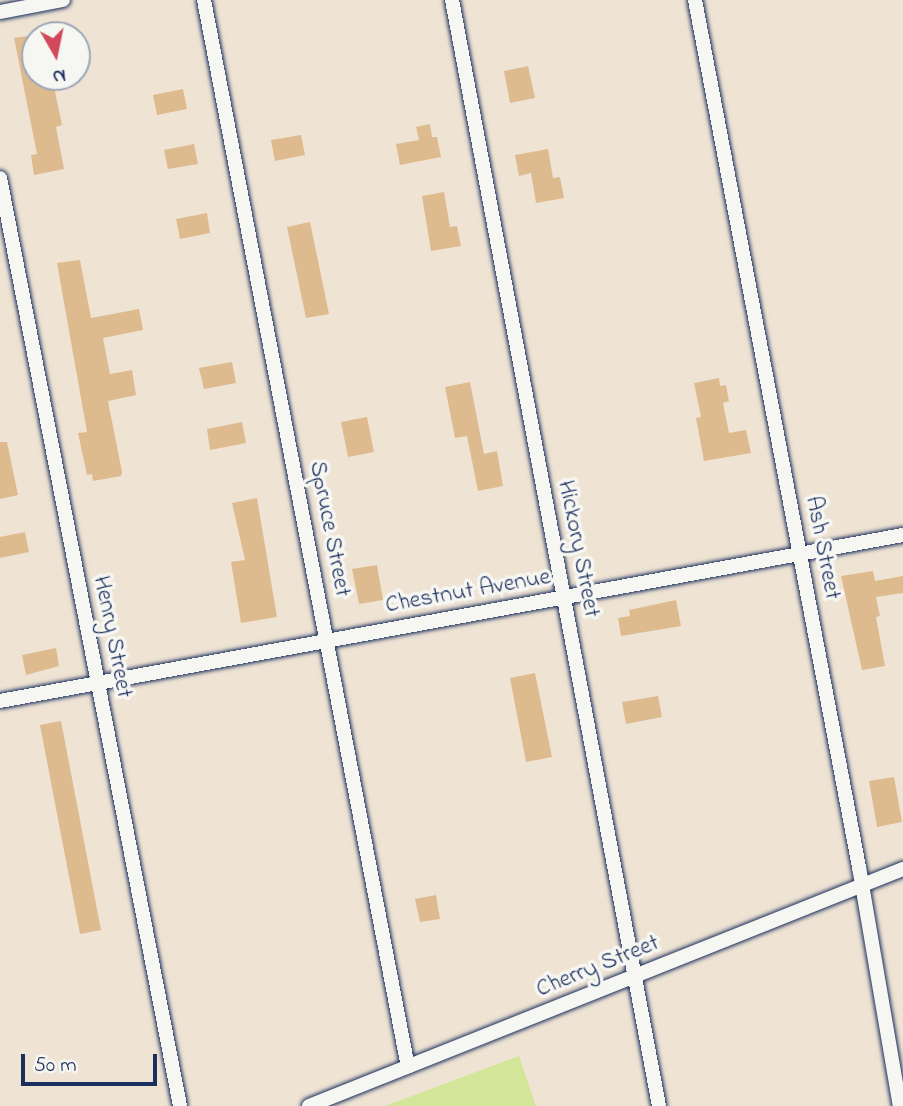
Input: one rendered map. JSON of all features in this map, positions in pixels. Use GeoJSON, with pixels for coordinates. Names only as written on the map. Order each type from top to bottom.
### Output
{"type":"FeatureCollection","features":[{"type":"Feature","properties":{"kind":"street"},"geometry":{"type":"LineString","coordinates":[[0,12],[63,0]]}},
{"type":"Feature","properties":{"kind":"street","name":"Spruce Street"},"geometry":{"type":"LineString","coordinates":[[204,0],[408,1067]]}},
{"type":"Feature","properties":{"kind":"street","name":"Hickory Street"},"geometry":{"type":"LineString","coordinates":[[452,0],[659,1106]]}},
{"type":"Feature","properties":{"kind":"street","name":"Ash Street"},"geometry":{"type":"LineString","coordinates":[[695,0],[862,885],[900,1106]]}},
{"type":"Feature","properties":{"kind":"street","name":"Henry Street"},"geometry":{"type":"LineString","coordinates":[[0,178],[180,1106]]}},
{"type":"Feature","properties":{"kind":"street","name":"Chestnut Avenue"},"geometry":{"type":"LineString","coordinates":[[0,701],[903,535]]}},
{"type":"Feature","properties":{"kind":"street","name":"Cherry Street"},"geometry":{"type":"LineString","coordinates":[[310,1106],[903,869]]}},
{"type":"Feature","properties":{"kind":"green space"},"geometry":{"type":"Polygon","coordinates":[[[519,1056],[536,1106],[385,1106],[519,1056]]]}},
{"type":"Feature","properties":{"kind":"building"},"geometry":{"type":"Polygon","coordinates":[[[21,37],[21,73],[14,38],[21,37]]]}},
{"type":"Feature","properties":{"kind":"building"},"geometry":{"type":"Polygon","coordinates":[[[528,66],[535,98],[510,103],[504,71],[528,66]]]}},
{"type":"Feature","properties":{"kind":"building"},"geometry":{"type":"Polygon","coordinates":[[[183,89],[187,109],[157,115],[153,95],[183,89]]]}},
{"type":"Feature","properties":{"kind":"building"},"geometry":{"type":"Polygon","coordinates":[[[25,91],[55,91],[62,125],[56,127],[64,169],[34,175],[31,155],[37,154],[25,91]]]}},
{"type":"Feature","properties":{"kind":"building"},"geometry":{"type":"Polygon","coordinates":[[[430,124],[432,137],[437,137],[441,157],[400,165],[396,144],[419,140],[416,127],[430,124]]]}},
{"type":"Feature","properties":{"kind":"building"},"geometry":{"type":"Polygon","coordinates":[[[301,135],[305,155],[275,161],[271,140],[301,135]]]}},
{"type":"Feature","properties":{"kind":"building"},"geometry":{"type":"Polygon","coordinates":[[[194,144],[198,164],[168,169],[164,150],[194,144]]]}},
{"type":"Feature","properties":{"kind":"building"},"geometry":{"type":"Polygon","coordinates":[[[548,149],[553,178],[560,177],[564,198],[536,203],[531,173],[519,176],[515,155],[548,149]]]}},
{"type":"Feature","properties":{"kind":"building"},"geometry":{"type":"Polygon","coordinates":[[[444,192],[450,227],[457,226],[461,246],[431,251],[422,196],[444,192]]]}},
{"type":"Feature","properties":{"kind":"building"},"geometry":{"type":"Polygon","coordinates":[[[207,213],[210,233],[180,239],[176,219],[207,213]]]}},
{"type":"Feature","properties":{"kind":"building"},"geometry":{"type":"Polygon","coordinates":[[[310,222],[329,314],[306,318],[287,227],[310,222]]]}},
{"type":"Feature","properties":{"kind":"building"},"geometry":{"type":"Polygon","coordinates":[[[80,260],[91,318],[139,309],[143,330],[103,338],[110,374],[132,370],[136,395],[108,401],[121,476],[93,481],[92,474],[87,475],[78,433],[87,432],[57,263],[80,260]]]}},
{"type":"Feature","properties":{"kind":"building"},"geometry":{"type":"Polygon","coordinates":[[[232,362],[236,383],[204,389],[199,368],[232,362]]]}},
{"type":"Feature","properties":{"kind":"building"},"geometry":{"type":"Polygon","coordinates":[[[719,378],[720,386],[726,385],[729,401],[723,403],[729,433],[746,430],[751,453],[704,461],[696,418],[701,417],[694,383],[719,378]]]}},
{"type":"Feature","properties":{"kind":"building"},"geometry":{"type":"Polygon","coordinates":[[[470,382],[484,454],[497,451],[503,486],[478,491],[467,436],[455,438],[445,387],[470,382]]]}},
{"type":"Feature","properties":{"kind":"building"},"geometry":{"type":"Polygon","coordinates":[[[367,417],[374,452],[348,457],[341,422],[367,417]]]}},
{"type":"Feature","properties":{"kind":"building"},"geometry":{"type":"Polygon","coordinates":[[[242,422],[246,443],[210,450],[207,429],[242,422]]]}},
{"type":"Feature","properties":{"kind":"building"},"geometry":{"type":"Polygon","coordinates":[[[0,442],[7,442],[18,495],[0,499],[0,442]]]}},
{"type":"Feature","properties":{"kind":"building"},"geometry":{"type":"Polygon","coordinates":[[[257,498],[277,617],[241,623],[231,562],[245,560],[232,503],[257,498]]]}},
{"type":"Feature","properties":{"kind":"building"},"geometry":{"type":"Polygon","coordinates":[[[25,532],[29,552],[0,558],[0,537],[25,532]]]}},
{"type":"Feature","properties":{"kind":"building"},"geometry":{"type":"Polygon","coordinates":[[[377,565],[383,600],[359,604],[352,569],[377,565]]]}},
{"type":"Feature","properties":{"kind":"building"},"geometry":{"type":"Polygon","coordinates":[[[873,571],[875,581],[903,576],[903,593],[876,597],[880,616],[876,617],[885,666],[862,670],[841,576],[873,571]]]}},
{"type":"Feature","properties":{"kind":"building"},"geometry":{"type":"Polygon","coordinates":[[[676,600],[681,626],[621,636],[618,618],[630,616],[629,610],[676,600]]]}},
{"type":"Feature","properties":{"kind":"building"},"geometry":{"type":"Polygon","coordinates":[[[56,648],[59,666],[26,675],[22,655],[56,648]]]}},
{"type":"Feature","properties":{"kind":"building"},"geometry":{"type":"Polygon","coordinates":[[[535,673],[552,757],[526,762],[510,678],[535,673]]]}},
{"type":"Feature","properties":{"kind":"building"},"geometry":{"type":"Polygon","coordinates":[[[658,696],[662,717],[626,724],[622,702],[658,696]]]}},
{"type":"Feature","properties":{"kind":"building"},"geometry":{"type":"Polygon","coordinates":[[[61,721],[101,930],[80,934],[40,725],[61,721]]]}},
{"type":"Feature","properties":{"kind":"building"},"geometry":{"type":"Polygon","coordinates":[[[894,777],[902,822],[877,827],[869,781],[894,777]]]}},
{"type":"Feature","properties":{"kind":"building"},"geometry":{"type":"Polygon","coordinates":[[[436,895],[440,919],[420,922],[415,899],[436,895]]]}}]}
